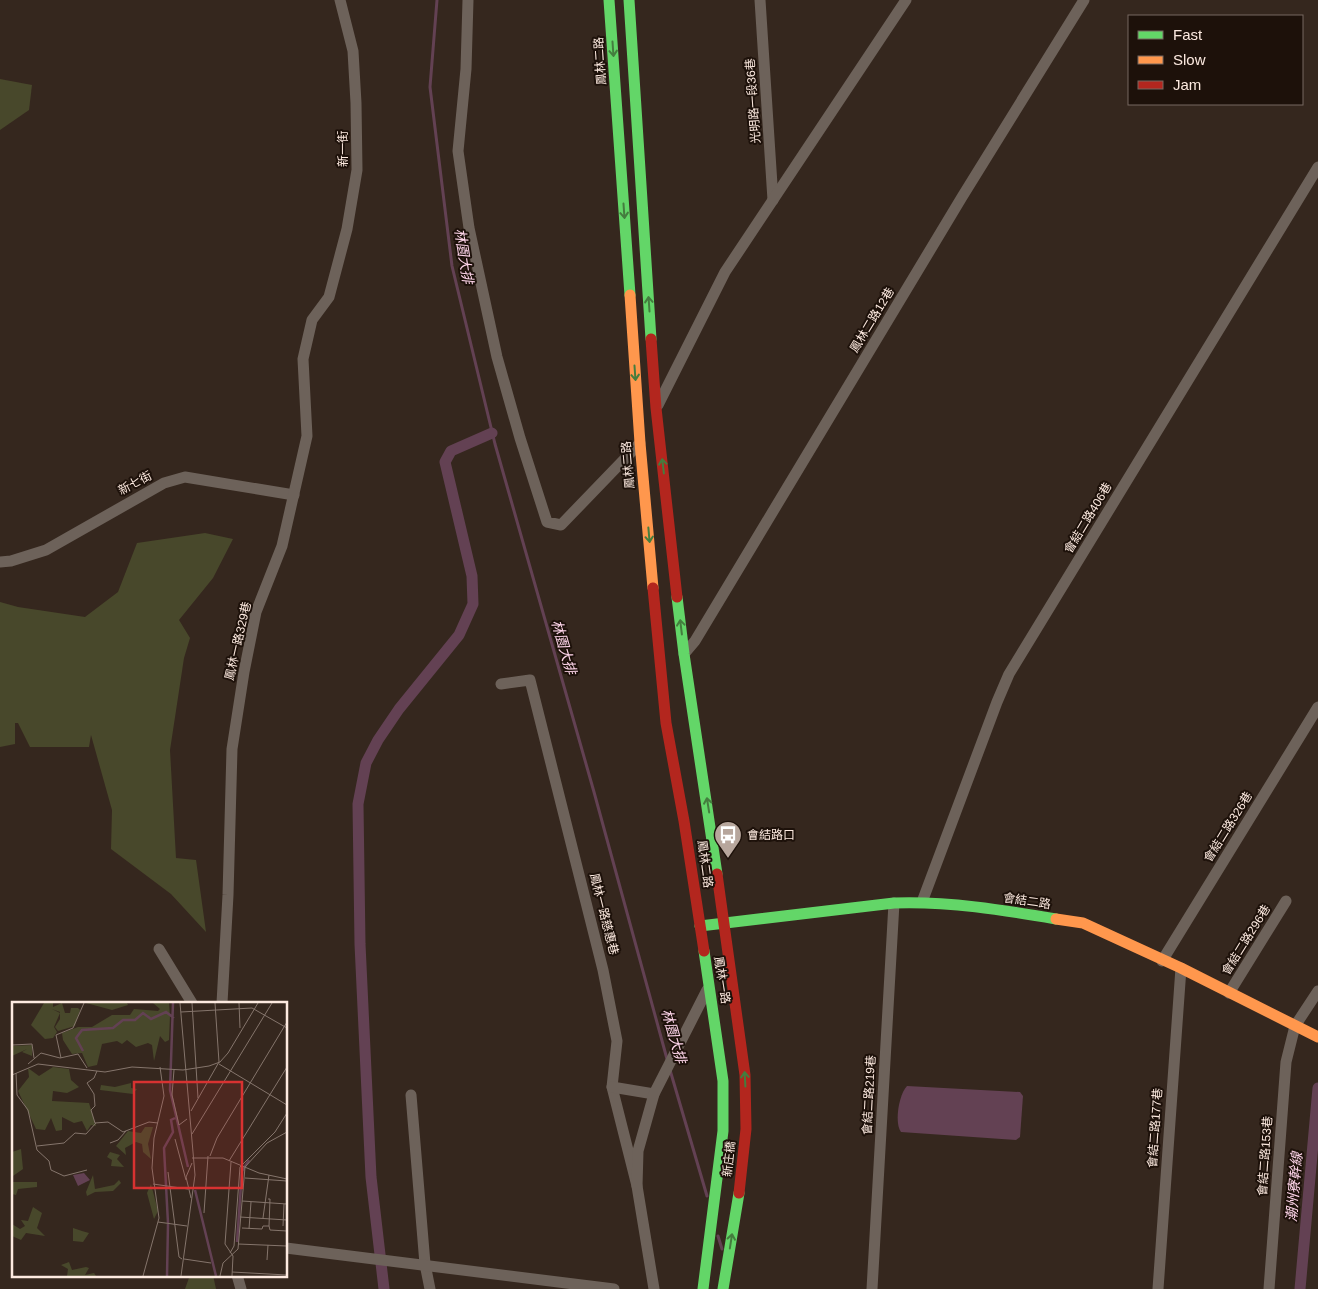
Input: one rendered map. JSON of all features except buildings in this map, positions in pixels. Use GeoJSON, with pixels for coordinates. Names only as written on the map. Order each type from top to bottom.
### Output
{"type":"FeatureCollection","features":[{"type":"Feature","properties":{"kind":"main road","name":"鳳林二路"},"geometry":{"type":"LineString","coordinates":[[609,0],[640,443],[666,723],[684,821],[700,926]]}},
{"type":"Feature","properties":{"kind":"main road","name":"鳳林二路"},"geometry":{"type":"LineString","coordinates":[[629,0],[656,408],[684,654],[725,922]]}},
{"type":"Feature","properties":{"kind":"main road","name":"會結二路"},"geometry":{"type":"LineString","coordinates":[[700,926],[894,903],[922,902],[1014,912],[1082,923],[1181,968],[1318,1036]]}},
{"type":"Feature","properties":{"kind":"main road","name":"鳳林一路"},"geometry":{"type":"LineString","coordinates":[[725,922],[739,1030]]}},
{"type":"Feature","properties":{"kind":"main road","name":"鳳林一路"},"geometry":{"type":"LineString","coordinates":[[700,926],[717,1039]]}},
{"type":"Feature","properties":{"kind":"main road","name":"新庄橋"},"geometry":{"type":"LineString","coordinates":[[723,1289],[741,1179],[746,1129],[745,1074],[739,1030]]}},
{"type":"Feature","properties":{"kind":"main road","name":"新庄橋"},"geometry":{"type":"LineString","coordinates":[[703,1289],[723,1131],[723,1081],[717,1039]]}},
{"type":"Feature","properties":{"kind":"street","name":"新一街"},"geometry":{"type":"LineString","coordinates":[[329,297],[347,229],[357,170],[353,51],[340,0]]}},
{"type":"Feature","properties":{"kind":"street"},"geometry":{"type":"LineString","coordinates":[[468,0],[466,69],[458,151],[469,228],[497,357],[546,522],[561,526],[640,443]]}},
{"type":"Feature","properties":{"kind":"street","name":"光明路一段36巷"},"geometry":{"type":"LineString","coordinates":[[760,0],[773,200]]}},
{"type":"Feature","properties":{"kind":"street"},"geometry":{"type":"LineString","coordinates":[[656,408],[725,272],[906,0]]}},
{"type":"Feature","properties":{"kind":"street","name":"鳳林二路12巷"},"geometry":{"type":"LineString","coordinates":[[684,654],[695,641],[962,197],[1084,0]]}},
{"type":"Feature","properties":{"kind":"street","name":"會結二路406巷"},"geometry":{"type":"LineString","coordinates":[[922,902],[1009,674],[1318,168]]}},
{"type":"Feature","properties":{"kind":"street","name":"鳳林一路329巷"},"geometry":{"type":"LineString","coordinates":[[222,1002],[233,739],[256,612],[282,546],[307,436],[303,359],[312,320],[329,297]]}},
{"type":"Feature","properties":{"kind":"street","name":"新七街"},"geometry":{"type":"LineString","coordinates":[[0,562],[11,561],[46,550],[158,486],[185,477],[294,495]]}},
{"type":"Feature","properties":{"kind":"street","name":"鳳林一路慈惠巷"},"geometry":{"type":"LineString","coordinates":[[501,684],[530,680],[604,970],[617,1041],[612,1087],[637,1186]]}},
{"type":"Feature","properties":{"kind":"street","name":"會結二路326巷"},"geometry":{"type":"LineString","coordinates":[[1162,961],[1318,707]]}},
{"type":"Feature","properties":{"kind":"street","name":"會結二路296巷"},"geometry":{"type":"LineString","coordinates":[[1229,993],[1286,901]]}},
{"type":"Feature","properties":{"kind":"street","name":"會結二路219巷"},"geometry":{"type":"LineString","coordinates":[[872,1289],[894,903]]}},
{"type":"Feature","properties":{"kind":"street"},"geometry":{"type":"LineString","coordinates":[[159,948],[191,1002]]}},
{"type":"Feature","properties":{"kind":"street","name":"會結二路177巷"},"geometry":{"type":"LineString","coordinates":[[1158,1289],[1181,968]]}},
{"type":"Feature","properties":{"kind":"street"},"geometry":{"type":"LineString","coordinates":[[654,1289],[637,1186],[638,1151],[654,1094],[709,987]]}},
{"type":"Feature","properties":{"kind":"street","name":"會結二路153巷"},"geometry":{"type":"LineString","coordinates":[[1269,1289],[1286,1062],[1299,1028],[1318,991]]}},
{"type":"Feature","properties":{"kind":"street"},"geometry":{"type":"LineString","coordinates":[[612,1087],[654,1094]]}},
{"type":"Feature","properties":{"kind":"street"},"geometry":{"type":"LineString","coordinates":[[411,1095],[425,1264],[430,1289]]}},
{"type":"Feature","properties":{"kind":"street"},"geometry":{"type":"LineString","coordinates":[[288,1248],[614,1289]]}},
{"type":"Feature","properties":{"kind":"street"},"geometry":{"type":"LineString","coordinates":[[237,1276],[241,1289]]}},
{"type":"Feature","properties":{"kind":"shaded area"},"geometry":{"type":"Polygon","coordinates":[[[0,79],[32,85],[29,110],[0,130],[0,79]]]}},
{"type":"Feature","properties":{"kind":"shaded area"},"geometry":{"type":"Polygon","coordinates":[[[205,533],[233,539],[213,578],[179,620],[190,638],[184,658],[170,750],[176,858],[196,860],[206,932],[171,894],[111,849],[112,810],[91,735],[89,747],[30,747],[18,723],[15,723],[15,744],[0,747],[0,602],[18,607],[85,617],[118,592],[137,543],[205,533]]]}},
{"type":"Feature","properties":{"kind":"shaded area"},"geometry":{"type":"Polygon","coordinates":[[[907,1086],[1020,1092],[1023,1096],[1020,1137],[1016,1140],[901,1132],[898,1122],[898,1109],[907,1086]]]}},
{"type":"Feature","properties":{"kind":"shaded area"},"geometry":{"type":"Polygon","coordinates":[[[190,1276],[213,1276],[216,1289],[185,1289],[190,1276]]]}},
{"type":"Feature","properties":{"kind":"waterway","name":"林園大排"},"geometry":{"type":"LineString","coordinates":[[437,0],[430,87],[452,266],[495,444],[594,792],[667,1059]]}},
{"type":"Feature","properties":{"kind":"waterway"},"geometry":{"type":"LineString","coordinates":[[384,1289],[371,1177],[360,944],[358,804],[366,763],[378,740],[399,709],[459,635],[473,604],[472,576],[445,462],[451,451],[492,433]]}},
{"type":"Feature","properties":{"kind":"waterway","name":"林園大排"},"geometry":{"type":"LineString","coordinates":[[670,1070],[707,1196]]}},
{"type":"Feature","properties":{"kind":"waterway","name":"潮州寮幹線"},"geometry":{"type":"LineString","coordinates":[[1300,1289],[1318,1088]]}},
{"type":"Feature","properties":{"kind":"waterway","name":"林園大排"},"geometry":{"type":"LineString","coordinates":[[718,1236],[722,1249]]}},
{"type":"Feature","properties":{"kind":"traffic: fast"},"geometry":{"type":"LineString","coordinates":[[609,0],[630,295]]}},
{"type":"Feature","properties":{"kind":"traffic: fast"},"geometry":{"type":"LineString","coordinates":[[629,0],[651,339]]}},
{"type":"Feature","properties":{"kind":"traffic: fast"},"geometry":{"type":"LineString","coordinates":[[677,597],[717,874]]}},
{"type":"Feature","properties":{"kind":"traffic: fast"},"geometry":{"type":"LineString","coordinates":[[700,926],[894,903],[935,903],[996,909],[1056,919]]}},
{"type":"Feature","properties":{"kind":"traffic: fast"},"geometry":{"type":"LineString","coordinates":[[703,1289],[723,1131],[723,1081],[704,951]]}},
{"type":"Feature","properties":{"kind":"traffic: fast"},"geometry":{"type":"LineString","coordinates":[[723,1289],[739,1193]]}},
{"type":"Feature","properties":{"kind":"traffic: slow"},"geometry":{"type":"LineString","coordinates":[[630,295],[640,443],[653,588]]}},
{"type":"Feature","properties":{"kind":"traffic: slow"},"geometry":{"type":"LineString","coordinates":[[1056,919],[1083,923],[1181,968],[1318,1037]]}},
{"type":"Feature","properties":{"kind":"traffic: jam"},"geometry":{"type":"LineString","coordinates":[[651,339],[656,408],[677,597]]}},
{"type":"Feature","properties":{"kind":"traffic: jam"},"geometry":{"type":"LineString","coordinates":[[653,588],[666,723],[684,821],[704,951]]}},
{"type":"Feature","properties":{"kind":"traffic: jam"},"geometry":{"type":"LineString","coordinates":[[717,874],[745,1075],[746,1129],[739,1193]]}},
{"type":"Feature","properties":{"kind":"place","name":"會結路口"},"geometry":{"type":"Point","coordinates":[728,859]}}]}
